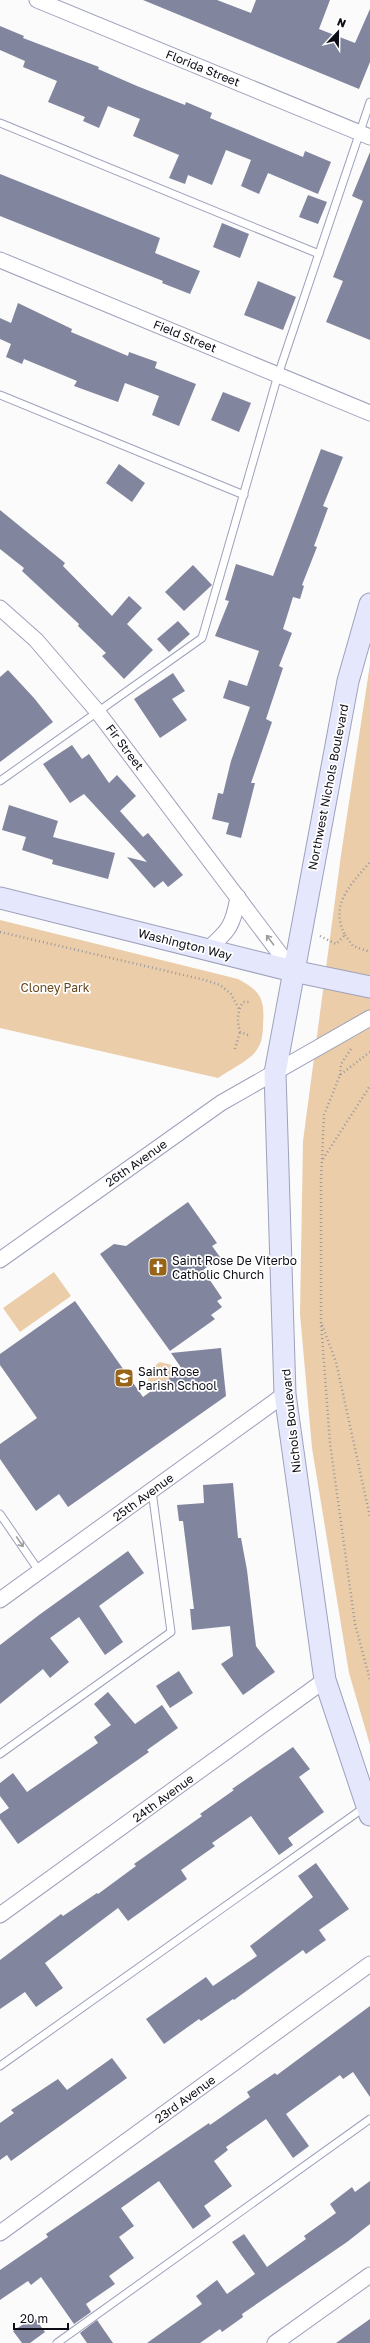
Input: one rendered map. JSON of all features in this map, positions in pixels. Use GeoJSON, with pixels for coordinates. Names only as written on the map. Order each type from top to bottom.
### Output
{"type":"FeatureCollection","features":[{"type":"Feature","properties":{"kind":"main road","name":"Northwest Nichols Boulevard"},"geometry":{"type":"LineString","coordinates":[[293,971],[348,681],[370,604]]}},
{"type":"Feature","properties":{"kind":"main road","name":"Washington Way"},"geometry":{"type":"LineString","coordinates":[[0,898],[293,971],[370,987]]}},
{"type":"Feature","properties":{"kind":"main road","name":"Nichols Boulevard"},"geometry":{"type":"LineString","coordinates":[[293,971],[275,1073],[285,1394],[325,1680],[368,1811]]}},
{"type":"Feature","properties":{"kind":"street","name":"Florida Street"},"geometry":{"type":"LineString","coordinates":[[37,0],[364,134]]}},
{"type":"Feature","properties":{"kind":"street","name":"Field Street"},"geometry":{"type":"LineString","coordinates":[[0,260],[370,413]]}},
{"type":"Feature","properties":{"kind":"street","name":"Fir Street"},"geometry":{"type":"LineString","coordinates":[[0,608],[36,640],[97,711],[293,971]]}},
{"type":"Feature","properties":{"kind":"street"},"geometry":{"type":"LineString","coordinates":[[207,950],[228,930],[235,915],[238,898]]}},
{"type":"Feature","properties":{"kind":"street"},"geometry":{"type":"LineString","coordinates":[[275,1073],[370,1018]]}},
{"type":"Feature","properties":{"kind":"street","name":"26th Avenue"},"geometry":{"type":"LineString","coordinates":[[0,1260],[221,1103],[275,1073]]}},
{"type":"Feature","properties":{"kind":"street","name":"25th Avenue"},"geometry":{"type":"LineString","coordinates":[[0,1600],[285,1394]]}},
{"type":"Feature","properties":{"kind":"street","name":"24th Avenue"},"geometry":{"type":"LineString","coordinates":[[0,1915],[325,1680]]}},
{"type":"Feature","properties":{"kind":"street","name":"23rd Avenue"},"geometry":{"type":"LineString","coordinates":[[0,2233],[370,1964]]}},
{"type":"Feature","properties":{"kind":"street"},"geometry":{"type":"LineString","coordinates":[[275,2343],[370,2275]]}},
{"type":"Feature","properties":{"kind":"lane"},"geometry":{"type":"LineString","coordinates":[[0,781],[202,638],[278,375],[364,134],[370,102]]}},
{"type":"Feature","properties":{"kind":"lane"},"geometry":{"type":"LineString","coordinates":[[0,124],[320,254]]}},
{"type":"Feature","properties":{"kind":"lane"},"geometry":{"type":"LineString","coordinates":[[0,395],[244,495]]}},
{"type":"Feature","properties":{"kind":"lane"},"geometry":{"type":"LineString","coordinates":[[0,1754],[171,1632],[152,1491]]}},
{"type":"Feature","properties":{"kind":"lane"},"geometry":{"type":"LineString","coordinates":[[0,1514],[39,1571]]}},
{"type":"Feature","properties":{"kind":"lane"},"geometry":{"type":"LineString","coordinates":[[0,2066],[368,1811]]}},
{"type":"Feature","properties":{"kind":"lane"},"geometry":{"type":"LineString","coordinates":[[57,2343],[370,2119]]}},
{"type":"Feature","properties":{"kind":"path"},"geometry":{"type":"LineString","coordinates":[[370,862],[344,896],[338,907],[339,925],[345,935],[353,946],[370,952]]}},
{"type":"Feature","properties":{"kind":"path"},"geometry":{"type":"LineString","coordinates":[[302,926],[336,944],[345,935]]}},
{"type":"Feature","properties":{"kind":"path"},"geometry":{"type":"LineString","coordinates":[[0,932],[205,980],[220,985],[231,994],[239,1009]]}},
{"type":"Feature","properties":{"kind":"path"},"geometry":{"type":"LineString","coordinates":[[235,1050],[240,1032],[238,1022],[239,1009],[243,1002],[251,1002]]}},
{"type":"Feature","properties":{"kind":"path"},"geometry":{"type":"LineString","coordinates":[[240,1032],[248,1035]]}},
{"type":"Feature","properties":{"kind":"path"},"geometry":{"type":"LineString","coordinates":[[358,1045],[352,1048],[341,1064],[340,1075],[324,1115],[322,1160],[321,1323],[330,1443],[354,1616],[370,1680]]}},
{"type":"Feature","properties":{"kind":"path"},"geometry":{"type":"LineString","coordinates":[[340,1075],[370,1052]]}},
{"type":"Feature","properties":{"kind":"path"},"geometry":{"type":"LineString","coordinates":[[322,1160],[370,1086]]}},
{"type":"Feature","properties":{"kind":"path"},"geometry":{"type":"LineString","coordinates":[[321,1323],[336,1362],[370,1516]]}},
{"type":"Feature","properties":{"kind":"green space"},"geometry":{"type":"Polygon","coordinates":[[[370,664],[370,1745],[349,1673],[312,1448],[300,1314],[303,1141],[341,855],[370,664]]]}},
{"type":"Feature","properties":{"kind":"green space","name":"Cloney Park"},"geometry":{"type":"Polygon","coordinates":[[[0,920],[238,979],[246,983],[257,992],[262,1002],[263,1028],[260,1045],[249,1058],[218,1078],[0,1028],[0,920]]]}},
{"type":"Feature","properties":{"kind":"green space"},"geometry":{"type":"Polygon","coordinates":[[[54,1272],[71,1296],[20,1332],[3,1308],[54,1272]]]}},
{"type":"Feature","properties":{"kind":"green space"},"geometry":{"type":"Polygon","coordinates":[[[160,1362],[172,1365],[178,1372],[152,1390],[148,1383],[149,1370],[160,1362]]]}},
{"type":"Feature","properties":{"kind":"building"},"geometry":{"type":"Polygon","coordinates":[[[143,0],[217,0],[251,13],[256,0],[330,0],[319,29],[355,43],[370,9],[370,62],[359,89],[143,0]]]}},
{"type":"Feature","properties":{"kind":"building"},"geometry":{"type":"Polygon","coordinates":[[[0,26],[24,36],[23,38],[99,67],[98,69],[137,86],[185,105],[186,102],[212,113],[210,118],[303,157],[305,151],[331,162],[318,194],[268,173],[259,194],[241,186],[251,160],[226,150],[212,185],[188,175],[185,184],[169,178],[179,155],[133,136],[140,119],[108,106],[99,128],[83,121],[85,117],[48,102],[57,81],[23,67],[25,61],[0,50],[0,26]]]}},
{"type":"Feature","properties":{"kind":"building"},"geometry":{"type":"Polygon","coordinates":[[[370,152],[370,340],[326,322],[343,281],[333,277],[363,201],[352,196],[370,152]]]}},
{"type":"Feature","properties":{"kind":"building"},"geometry":{"type":"Polygon","coordinates":[[[0,174],[160,238],[155,253],[200,271],[190,294],[162,283],[163,281],[0,216],[0,174]]]}},
{"type":"Feature","properties":{"kind":"building"},"geometry":{"type":"Polygon","coordinates":[[[308,195],[327,202],[318,224],[299,217],[308,195]]]}},
{"type":"Feature","properties":{"kind":"building"},"geometry":{"type":"Polygon","coordinates":[[[222,223],[249,234],[240,258],[213,247],[222,223]]]}},
{"type":"Feature","properties":{"kind":"building"},"geometry":{"type":"Polygon","coordinates":[[[258,281],[296,297],[283,330],[244,315],[258,281]]]}},
{"type":"Feature","properties":{"kind":"building"},"geometry":{"type":"Polygon","coordinates":[[[18,303],[72,329],[71,332],[128,356],[129,352],[157,362],[155,368],[196,384],[179,426],[152,415],[159,396],[125,383],[118,402],[74,386],[77,381],[24,359],[22,364],[6,357],[11,344],[0,339],[0,318],[11,323],[18,303]]]}},
{"type":"Feature","properties":{"kind":"building"},"geometry":{"type":"Polygon","coordinates":[[[223,392],[251,403],[239,432],[211,420],[223,392]]]}},
{"type":"Feature","properties":{"kind":"building"},"geometry":{"type":"Polygon","coordinates":[[[321,449],[343,457],[323,506],[328,508],[314,546],[317,547],[302,585],[304,586],[300,599],[293,597],[283,629],[292,633],[279,666],[283,668],[266,719],[272,722],[251,783],[255,783],[241,838],[226,834],[229,823],[212,819],[218,793],[223,794],[231,761],[250,707],[223,698],[229,680],[247,686],[259,651],[215,636],[229,601],[225,600],[236,564],[273,576],[321,449]]]}},
{"type":"Feature","properties":{"kind":"building"},"geometry":{"type":"Polygon","coordinates":[[[119,464],[145,483],[132,502],[106,483],[119,464]]]}},
{"type":"Feature","properties":{"kind":"building"},"geometry":{"type":"Polygon","coordinates":[[[0,510],[65,563],[63,566],[112,616],[129,596],[142,608],[127,624],[153,650],[124,679],[102,656],[106,653],[78,626],[79,624],[22,571],[24,568],[0,549],[0,510]]]}},
{"type":"Feature","properties":{"kind":"building"},"geometry":{"type":"Polygon","coordinates":[[[193,565],[212,585],[184,611],[165,592],[193,565]]]}},
{"type":"Feature","properties":{"kind":"building"},"geometry":{"type":"Polygon","coordinates":[[[178,621],[190,634],[169,652],[157,639],[178,621]]]}},
{"type":"Feature","properties":{"kind":"building"},"geometry":{"type":"Polygon","coordinates":[[[8,670],[34,698],[53,722],[0,762],[0,677],[8,670]]]}},
{"type":"Feature","properties":{"kind":"building"},"geometry":{"type":"Polygon","coordinates":[[[173,673],[185,691],[172,699],[187,720],[160,738],[134,699],[173,673]]]}},
{"type":"Feature","properties":{"kind":"building"},"geometry":{"type":"Polygon","coordinates":[[[72,745],[82,759],[89,754],[109,783],[117,775],[136,796],[120,811],[143,837],[148,833],[183,875],[168,887],[163,881],[154,888],[127,857],[147,862],[84,794],[70,803],[43,764],[72,745]]]}},
{"type":"Feature","properties":{"kind":"building"},"geometry":{"type":"Polygon","coordinates":[[[9,805],[58,821],[53,837],[115,853],[108,879],[52,864],[53,860],[22,850],[26,837],[2,830],[9,805]]]}},
{"type":"Feature","properties":{"kind":"building","name":"Saint Rose De Viterbo Catholic Church"},"geometry":{"type":"Polygon","coordinates":[[[188,1202],[217,1243],[212,1246],[220,1257],[203,1270],[222,1298],[217,1301],[222,1307],[211,1315],[215,1319],[170,1351],[100,1254],[114,1244],[126,1246],[188,1202]]]}},
{"type":"Feature","properties":{"kind":"building"},"geometry":{"type":"Polygon","coordinates":[[[75,1301],[143,1397],[182,1369],[171,1353],[221,1348],[226,1396],[68,1507],[59,1494],[36,1511],[0,1459],[0,1444],[37,1418],[0,1365],[0,1354],[75,1301]]]}},
{"type":"Feature","properties":{"kind":"building"},"geometry":{"type":"Polygon","coordinates":[[[233,1483],[238,1538],[241,1538],[247,1570],[256,1646],[275,1672],[243,1695],[221,1664],[233,1656],[230,1626],[192,1630],[190,1609],[194,1609],[183,1521],[179,1521],[177,1505],[204,1503],[203,1485],[233,1483]]]}},
{"type":"Feature","properties":{"kind":"building"},"geometry":{"type":"Polygon","coordinates":[[[128,1551],[144,1573],[99,1606],[123,1642],[105,1655],[79,1617],[50,1638],[69,1662],[50,1678],[43,1669],[0,1704],[0,1645],[128,1551]]]}},
{"type":"Feature","properties":{"kind":"building"},"geometry":{"type":"Polygon","coordinates":[[[179,1671],[193,1693],[170,1708],[156,1686],[179,1671]]]}},
{"type":"Feature","properties":{"kind":"building"},"geometry":{"type":"Polygon","coordinates":[[[108,1692],[135,1724],[162,1705],[178,1728],[147,1750],[149,1752],[18,1844],[0,1819],[0,1814],[9,1808],[0,1796],[0,1783],[13,1773],[27,1792],[98,1743],[94,1737],[111,1725],[94,1704],[108,1692]]]}},
{"type":"Feature","properties":{"kind":"building"},"geometry":{"type":"Polygon","coordinates":[[[293,1747],[310,1769],[299,1777],[324,1812],[288,1838],[293,1845],[279,1855],[251,1816],[212,1843],[215,1846],[181,1870],[187,1879],[128,1921],[118,1908],[45,1963],[63,1988],[36,2007],[25,1992],[0,2009],[0,1960],[61,1914],[63,1916],[97,1893],[98,1894],[136,1866],[134,1864],[202,1816],[200,1814],[234,1790],[232,1789],[293,1747]]]}},
{"type":"Feature","properties":{"kind":"building"},"geometry":{"type":"Polygon","coordinates":[[[316,1863],[349,1909],[319,1930],[326,1940],[306,1954],[303,1950],[234,2000],[233,1999],[201,2021],[199,2019],[164,2044],[146,2019],[206,1977],[213,1986],[257,1956],[250,1946],[313,1897],[298,1876],[316,1863]]]}},
{"type":"Feature","properties":{"kind":"building"},"geometry":{"type":"Polygon","coordinates":[[[370,2006],[370,2097],[353,2072],[343,2079],[340,2075],[286,2114],[309,2146],[293,2158],[266,2119],[226,2147],[228,2150],[214,2161],[232,2186],[204,2206],[211,2216],[193,2229],[159,2181],[121,2208],[134,2226],[119,2237],[134,2258],[109,2276],[115,2284],[86,2304],[91,2312],[74,2324],[41,2277],[31,2285],[28,2281],[0,2300],[0,2270],[48,2237],[46,2234],[209,2123],[210,2125],[250,2097],[247,2092],[275,2073],[277,2075],[370,2006]]]}},
{"type":"Feature","properties":{"kind":"building"},"geometry":{"type":"Polygon","coordinates":[[[112,2058],[127,2078],[11,2161],[7,2155],[0,2160],[0,2123],[14,2113],[11,2110],[58,2079],[67,2090],[112,2058]]]}},
{"type":"Feature","properties":{"kind":"building"},"geometry":{"type":"Polygon","coordinates":[[[370,2181],[370,2224],[347,2242],[242,2314],[243,2317],[222,2332],[220,2329],[200,2343],[147,2343],[202,2304],[196,2296],[217,2280],[227,2294],[255,2274],[232,2242],[244,2234],[267,2267],[306,2239],[304,2236],[336,2213],[330,2204],[352,2187],[355,2192],[370,2181]]]}},
{"type":"Feature","properties":{"kind":"building"},"geometry":{"type":"Polygon","coordinates":[[[34,2317],[45,2332],[30,2343],[22,2343],[13,2331],[34,2317]]]}},
{"type":"Feature","properties":{"kind":"building"},"geometry":{"type":"Polygon","coordinates":[[[370,2319],[370,2343],[336,2343],[370,2319]]]}},
{"type":"Feature","properties":{"kind":"building"},"geometry":{"type":"Polygon","coordinates":[[[97,2320],[113,2343],[87,2343],[80,2333],[97,2320]]]}},
{"type":"Feature","properties":{"kind":"place","name":"Saint Rose De Viterbo Catholic Church"},"geometry":{"type":"Point","coordinates":[158,1267]}},
{"type":"Feature","properties":{"kind":"place","name":"Saint Rose Parish School"},"geometry":{"type":"Point","coordinates":[124,1378]}}]}
